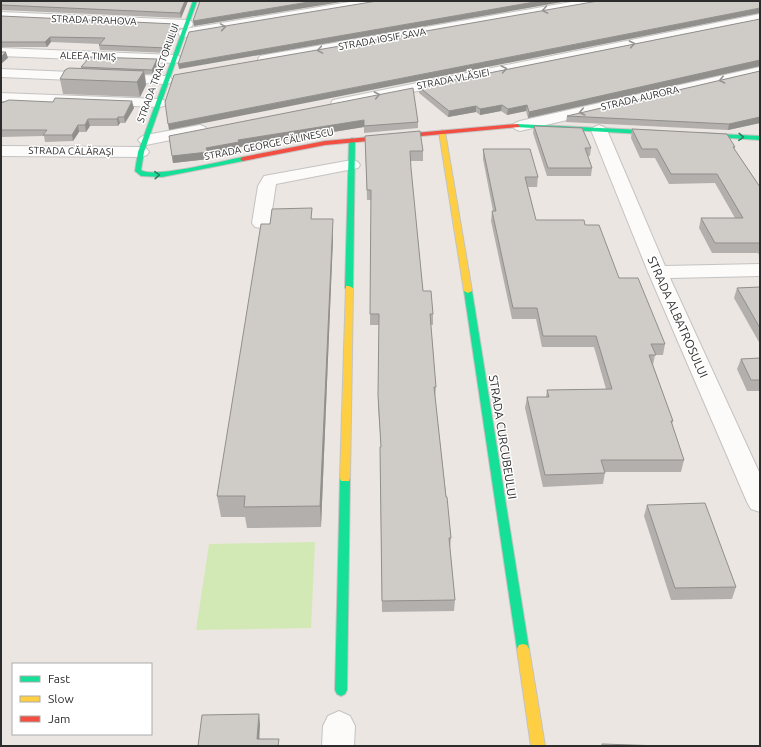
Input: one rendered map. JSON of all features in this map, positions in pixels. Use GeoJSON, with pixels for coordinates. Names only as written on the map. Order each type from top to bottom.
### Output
{"type":"FeatureCollection","features":[{"type":"Feature","properties":{"kind":"street","name":"STRADA TRACTORULUI"},"geometry":{"type":"LineString","coordinates":[[144,146],[166,79],[195,1]]}},
{"type":"Feature","properties":{"kind":"street","name":"STRADA PRAHOVA"},"geometry":{"type":"LineString","coordinates":[[1,16],[186,28],[377,1]]}},
{"type":"Feature","properties":{"kind":"street","name":"STRADA IOSIF SAVA"},"geometry":{"type":"LineString","coordinates":[[253,62],[597,1]]}},
{"type":"Feature","properties":{"kind":"street","name":"STRADA VLĂSIEI"},"geometry":{"type":"LineString","coordinates":[[324,105],[760,18]]}},
{"type":"Feature","properties":{"kind":"street","name":"ALEEA TIMIȘ"},"geometry":{"type":"LineString","coordinates":[[1,52],[174,60]]}},
{"type":"Feature","properties":{"kind":"street"},"geometry":{"type":"LineString","coordinates":[[89,77],[105,57]]}},
{"type":"Feature","properties":{"kind":"street","name":"STRADA AURORA"},"geometry":{"type":"LineString","coordinates":[[520,126],[760,71]]}},
{"type":"Feature","properties":{"kind":"street"},"geometry":{"type":"LineString","coordinates":[[1,74],[166,79],[182,74]]}},
{"type":"Feature","properties":{"kind":"street"},"geometry":{"type":"LineString","coordinates":[[39,98],[59,76]]}},
{"type":"Feature","properties":{"kind":"street"},"geometry":{"type":"LineString","coordinates":[[1,97],[159,103]]}},
{"type":"Feature","properties":{"kind":"street","name":"STRADA GEORGE CĂLINESCU"},"geometry":{"type":"LineString","coordinates":[[144,146],[138,171],[143,175],[151,176],[179,172],[310,145],[442,132],[520,126],[668,134]]}},
{"type":"Feature","properties":{"kind":"street"},"geometry":{"type":"LineString","coordinates":[[144,146],[216,127]]}},
{"type":"Feature","properties":{"kind":"street","name":"STRADA ALBATROSULUI"},"geometry":{"type":"LineString","coordinates":[[599,130],[658,272],[760,502]]}},
{"type":"Feature","properties":{"kind":"street","name":"STRADA CURCUBEULUI"},"geometry":{"type":"LineString","coordinates":[[442,132],[460,237],[538,746]]}},
{"type":"Feature","properties":{"kind":"street"},"geometry":{"type":"LineString","coordinates":[[691,135],[760,138]]}},
{"type":"Feature","properties":{"kind":"street"},"geometry":{"type":"LineString","coordinates":[[341,690],[352,140]]}},
{"type":"Feature","properties":{"kind":"street","name":"STRADA CĂLĂRAȘI"},"geometry":{"type":"LineString","coordinates":[[1,151],[144,146]]}},
{"type":"Feature","properties":{"kind":"street"},"geometry":{"type":"LineString","coordinates":[[261,223],[266,186],[270,180],[352,165]]}},
{"type":"Feature","properties":{"kind":"street"},"geometry":{"type":"LineString","coordinates":[[658,272],[760,270]]}},
{"type":"Feature","properties":{"kind":"green space"},"geometry":{"type":"Polygon","coordinates":[[[315,542],[311,628],[196,630],[209,544],[315,542]]]}},
{"type":"Feature","properties":{"kind":"building"},"geometry":{"type":"Polygon","coordinates":[[[1,1],[185,1],[180,13],[1,5],[1,1]]]}},
{"type":"Feature","properties":{"kind":"building"},"geometry":{"type":"Polygon","coordinates":[[[200,1],[315,1],[193,21],[200,1]]]}},
{"type":"Feature","properties":{"kind":"building"},"geometry":{"type":"Polygon","coordinates":[[[377,1],[540,1],[178,64],[189,32],[377,1]]]}},
{"type":"Feature","properties":{"kind":"building"},"geometry":{"type":"Polygon","coordinates":[[[598,1],[760,1],[760,8],[168,124],[165,102],[174,75],[598,1]]]}},
{"type":"Feature","properties":{"kind":"building"},"geometry":{"type":"Polygon","coordinates":[[[1,16],[176,24],[167,48],[99,45],[105,38],[50,37],[45,42],[1,42],[1,16]]]}},
{"type":"Feature","properties":{"kind":"building"},"geometry":{"type":"Polygon","coordinates":[[[760,19],[760,60],[529,112],[527,105],[508,109],[502,105],[480,109],[476,106],[449,111],[419,87],[760,19]]]}},
{"type":"Feature","properties":{"kind":"building"},"geometry":{"type":"Polygon","coordinates":[[[1,52],[6,52],[1,57],[1,52]]]}},
{"type":"Feature","properties":{"kind":"building"},"geometry":{"type":"Polygon","coordinates":[[[90,57],[157,59],[152,70],[81,67],[90,57]]]}},
{"type":"Feature","properties":{"kind":"building"},"geometry":{"type":"Polygon","coordinates":[[[69,68],[144,71],[137,82],[60,79],[65,70],[69,68]]]}},
{"type":"Feature","properties":{"kind":"building"},"geometry":{"type":"Polygon","coordinates":[[[760,71],[760,117],[729,124],[567,116],[760,71]]]}},
{"type":"Feature","properties":{"kind":"building"},"geometry":{"type":"Polygon","coordinates":[[[413,88],[418,122],[364,126],[364,120],[238,140],[239,142],[206,148],[208,152],[172,156],[169,136],[413,88]]]}},
{"type":"Feature","properties":{"kind":"building"},"geometry":{"type":"Polygon","coordinates":[[[55,98],[132,101],[124,117],[118,117],[117,119],[88,119],[85,125],[78,125],[72,135],[43,135],[47,130],[1,130],[1,103],[9,100],[53,102],[55,98]]]}},
{"type":"Feature","properties":{"kind":"building"},"geometry":{"type":"Polygon","coordinates":[[[534,126],[582,128],[591,148],[585,148],[592,168],[548,168],[534,126]]]}},
{"type":"Feature","properties":{"kind":"building"},"geometry":{"type":"Polygon","coordinates":[[[632,129],[727,134],[735,147],[733,147],[760,187],[760,243],[715,243],[701,218],[743,218],[717,174],[671,174],[657,149],[642,149],[632,129]]]}},
{"type":"Feature","properties":{"kind":"building"},"geometry":{"type":"Polygon","coordinates":[[[420,131],[423,151],[410,151],[411,168],[423,291],[431,291],[433,314],[430,314],[436,387],[434,387],[447,497],[455,600],[382,601],[381,447],[378,395],[379,314],[370,314],[371,190],[367,190],[365,136],[420,131]]]}},
{"type":"Feature","properties":{"kind":"building"},"geometry":{"type":"Polygon","coordinates":[[[483,149],[530,149],[538,177],[525,177],[536,220],[584,220],[585,225],[599,225],[619,278],[638,278],[665,344],[651,344],[656,355],[649,355],[673,421],[671,421],[684,460],[601,460],[605,473],[545,475],[527,397],[549,397],[547,390],[612,389],[596,336],[543,336],[537,308],[513,308],[492,211],[496,211],[483,149]]]}},
{"type":"Feature","properties":{"kind":"building"},"geometry":{"type":"Polygon","coordinates":[[[312,208],[311,219],[333,219],[320,506],[244,507],[245,496],[217,496],[261,224],[270,224],[272,209],[312,208]]]}},
{"type":"Feature","properties":{"kind":"building"},"geometry":{"type":"Polygon","coordinates":[[[760,287],[760,328],[737,288],[760,287]]]}},
{"type":"Feature","properties":{"kind":"building"},"geometry":{"type":"Polygon","coordinates":[[[760,358],[760,380],[751,380],[741,359],[760,358]]]}},
{"type":"Feature","properties":{"kind":"building"},"geometry":{"type":"Polygon","coordinates":[[[705,503],[736,587],[675,588],[647,505],[705,503]]]}},
{"type":"Feature","properties":{"kind":"building"},"geometry":{"type":"Polygon","coordinates":[[[259,714],[257,739],[279,739],[278,746],[198,746],[202,715],[259,714]]]}},
{"type":"Feature","properties":{"kind":"building"},"geometry":{"type":"Polygon","coordinates":[[[602,744],[662,746],[602,746],[602,744]]]}},
{"type":"Feature","properties":{"kind":"traffic: fast"},"geometry":{"type":"LineString","coordinates":[[195,1],[141,152],[138,171],[143,175],[162,175],[243,159]]}},
{"type":"Feature","properties":{"kind":"traffic: fast"},"geometry":{"type":"LineString","coordinates":[[517,126],[661,133]]}},
{"type":"Feature","properties":{"kind":"traffic: fast"},"geometry":{"type":"LineString","coordinates":[[699,135],[760,138]]}},
{"type":"Feature","properties":{"kind":"traffic: fast"},"geometry":{"type":"LineString","coordinates":[[349,288],[352,140]]}},
{"type":"Feature","properties":{"kind":"traffic: fast"},"geometry":{"type":"LineString","coordinates":[[468,291],[523,649]]}},
{"type":"Feature","properties":{"kind":"traffic: fast"},"geometry":{"type":"LineString","coordinates":[[341,690],[345,478]]}},
{"type":"Feature","properties":{"kind":"traffic: slow"},"geometry":{"type":"LineString","coordinates":[[442,132],[468,291]]}},
{"type":"Feature","properties":{"kind":"traffic: slow"},"geometry":{"type":"LineString","coordinates":[[345,478],[349,288]]}},
{"type":"Feature","properties":{"kind":"traffic: slow"},"geometry":{"type":"LineString","coordinates":[[523,649],[538,746]]}},
{"type":"Feature","properties":{"kind":"traffic: jam"},"geometry":{"type":"LineString","coordinates":[[243,159],[325,143],[517,126]]}}]}
